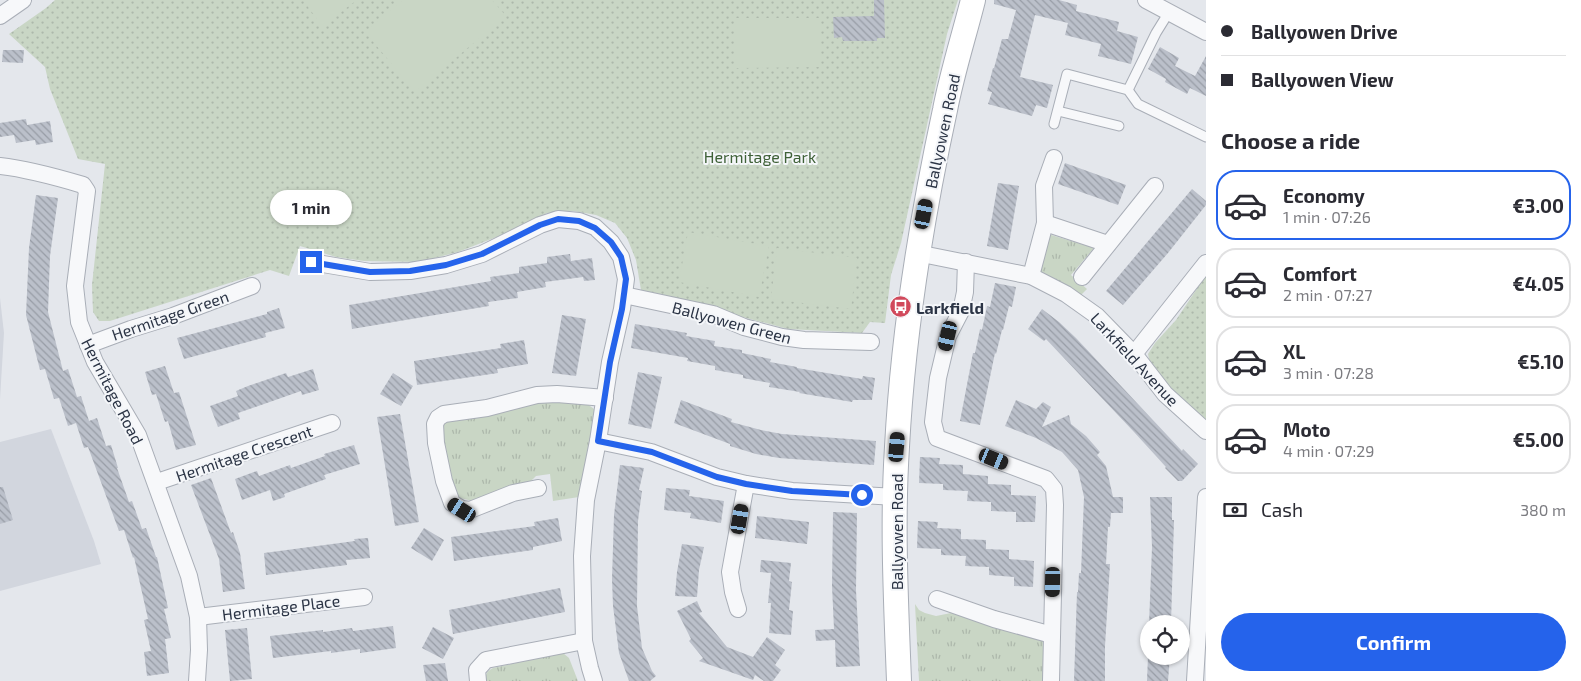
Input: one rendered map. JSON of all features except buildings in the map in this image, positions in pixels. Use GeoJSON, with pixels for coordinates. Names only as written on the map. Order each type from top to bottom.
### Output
{"type":"FeatureCollection","features":[{"type":"Feature","properties":{"kind":"street"},"geometry":{"type":"LineString","coordinates":[[0,16],[23,0]]}},
{"type":"Feature","properties":{"kind":"street","name":"Ballyowen Road"},"geometry":{"type":"LineString","coordinates":[[899,681],[896,598],[898,430],[917,253],[945,109],[973,0]]}},
{"type":"Feature","properties":{"kind":"street"},"geometry":{"type":"LineString","coordinates":[[1146,0],[1206,32]]}},
{"type":"Feature","properties":{"kind":"street"},"geometry":{"type":"LineString","coordinates":[[1031,276],[1045,223],[1044,186],[1054,158]]}},
{"type":"Feature","properties":{"kind":"street","name":"Hermitage Road"},"geometry":{"type":"LineString","coordinates":[[0,166],[16,168],[83,185],[87,191],[75,286],[79,322],[95,362],[138,435],[157,482],[189,576],[198,617],[199,650],[197,681]]}},
{"type":"Feature","properties":{"kind":"street"},"geometry":{"type":"LineString","coordinates":[[1082,277],[1156,186]]}},
{"type":"Feature","properties":{"kind":"street"},"geometry":{"type":"LineString","coordinates":[[311,262],[370,272],[410,271],[446,265],[482,254],[540,225],[558,219],[579,221],[595,228],[611,242],[621,257],[626,279],[586,500],[582,556],[584,641],[594,681]]}},
{"type":"Feature","properties":{"kind":"street"},"geometry":{"type":"LineString","coordinates":[[1045,223],[1108,244]]}},
{"type":"Feature","properties":{"kind":"street","name":"Larkfield Avenue"},"geometry":{"type":"LineString","coordinates":[[917,253],[1031,276],[1066,294],[1097,316],[1134,354],[1165,394],[1206,431]]}},
{"type":"Feature","properties":{"kind":"street"},"geometry":{"type":"LineString","coordinates":[[966,262],[965,292],[961,311],[946,344],[938,378],[933,422],[937,438],[1046,479],[1054,489],[1050,681]]}},
{"type":"Feature","properties":{"kind":"street"},"geometry":{"type":"LineString","coordinates":[[1134,354],[1206,263]]}},
{"type":"Feature","properties":{"kind":"street","name":"Hermitage Green"},"geometry":{"type":"LineString","coordinates":[[88,345],[252,286]]}},
{"type":"Feature","properties":{"kind":"street","name":"Ballyowen Green"},"geometry":{"type":"LineString","coordinates":[[624,295],[713,314],[744,327],[782,338],[871,342]]}},
{"type":"Feature","properties":{"kind":"street"},"geometry":{"type":"LineString","coordinates":[[538,488],[513,493],[470,510],[462,510],[452,503],[444,481],[436,443],[435,424],[438,418],[444,414],[487,408],[537,395],[557,394],[605,398]]}},
{"type":"Feature","properties":{"kind":"street","name":"Hermitage Crescent"},"geometry":{"type":"LineString","coordinates":[[157,482],[332,424]]}},
{"type":"Feature","properties":{"kind":"street"},"geometry":{"type":"LineString","coordinates":[[598,441],[652,452],[717,477],[746,484],[792,491],[896,498]]}},
{"type":"Feature","properties":{"kind":"street"},"geometry":{"type":"LineString","coordinates":[[738,609],[730,572],[746,484]]}},
{"type":"Feature","properties":{"kind":"street"},"geometry":{"type":"LineString","coordinates":[[1195,681],[1206,496]]}},
{"type":"Feature","properties":{"kind":"street","name":"Hermitage Place"},"geometry":{"type":"LineString","coordinates":[[198,617],[364,597]]}},
{"type":"Feature","properties":{"kind":"street"},"geometry":{"type":"LineString","coordinates":[[937,599],[994,620],[1052,635]]}},
{"type":"Feature","properties":{"kind":"street"},"geometry":{"type":"LineString","coordinates":[[478,681],[477,670],[486,660],[584,641]]}},
{"type":"Feature","properties":{"kind":"lane"},"geometry":{"type":"LineString","coordinates":[[1128,90],[1156,33],[1169,12]]}},
{"type":"Feature","properties":{"kind":"lane"},"geometry":{"type":"LineString","coordinates":[[1054,124],[1067,74],[1128,90],[1138,104],[1206,137]]}},
{"type":"Feature","properties":{"kind":"lane"},"geometry":{"type":"LineString","coordinates":[[1058,111],[1119,126]]}},
{"type":"Feature","properties":{"kind":"shaded area"},"geometry":{"type":"Polygon","coordinates":[[[0,298],[4,333],[0,399],[0,298]]]}},
{"type":"Feature","properties":{"kind":"shaded area"},"geometry":{"type":"Polygon","coordinates":[[[51,429],[101,564],[0,591],[0,442],[51,429]]]}},
{"type":"Feature","properties":{"kind":"green space","name":"Hermitage Park"},"geometry":{"type":"Polygon","coordinates":[[[55,0],[958,0],[947,34],[901,243],[891,275],[885,323],[870,322],[862,333],[788,329],[641,290],[636,260],[627,238],[615,223],[596,215],[573,211],[547,213],[512,231],[458,252],[419,262],[364,261],[336,257],[300,246],[289,276],[270,270],[110,321],[99,321],[93,312],[92,285],[105,164],[78,159],[50,89],[45,67],[9,34],[55,0]]]}},
{"type":"Feature","properties":{"kind":"green space"},"geometry":{"type":"Polygon","coordinates":[[[303,0],[357,0],[322,26],[303,0]]]}},
{"type":"Feature","properties":{"kind":"green space"},"geometry":{"type":"Polygon","coordinates":[[[403,0],[492,0],[506,16],[415,92],[365,32],[403,0]]]}},
{"type":"Feature","properties":{"kind":"green space"},"geometry":{"type":"Polygon","coordinates":[[[736,18],[820,18],[820,67],[736,68],[736,18]]]}},
{"type":"Feature","properties":{"kind":"green space"},"geometry":{"type":"Polygon","coordinates":[[[688,232],[769,246],[759,297],[679,282],[688,232]]]}},
{"type":"Feature","properties":{"kind":"green space"},"geometry":{"type":"Polygon","coordinates":[[[1048,234],[1094,248],[1071,275],[1087,289],[1079,297],[1038,271],[1048,234]]]}},
{"type":"Feature","properties":{"kind":"green space"},"geometry":{"type":"Polygon","coordinates":[[[777,248],[857,258],[851,309],[771,299],[777,248]]]}},
{"type":"Feature","properties":{"kind":"green space"},"geometry":{"type":"Polygon","coordinates":[[[1206,275],[1206,423],[1157,375],[1150,363],[1148,354],[1155,343],[1176,320],[1206,275]]]}},
{"type":"Feature","properties":{"kind":"green space"},"geometry":{"type":"Polygon","coordinates":[[[582,400],[594,409],[594,424],[579,497],[553,501],[550,474],[536,476],[529,483],[473,501],[460,498],[452,484],[446,461],[443,442],[445,420],[543,402],[582,400]]]}},
{"type":"Feature","properties":{"kind":"green space"},"geometry":{"type":"Polygon","coordinates":[[[915,604],[919,610],[925,613],[936,616],[951,613],[1044,641],[1045,681],[919,681],[915,604]]]}},
{"type":"Feature","properties":{"kind":"green space"},"geometry":{"type":"Polygon","coordinates":[[[563,653],[569,658],[578,681],[486,681],[487,673],[493,668],[563,653]]]}},
{"type":"Feature","properties":{"kind":"place","name":"Larkfield"},"geometry":{"type":"Point","coordinates":[900,307]}},
{"type":"Feature","properties":{"kind":"route"},"geometry":{"type":"LineString","coordinates":[[311,262],[370,272],[410,271],[446,265],[482,254],[540,225],[558,219],[579,221],[595,228],[611,242],[621,257],[626,279],[622,309],[610,362],[598,441],[652,452],[717,477],[746,484],[792,491],[862,495]]}}]}
